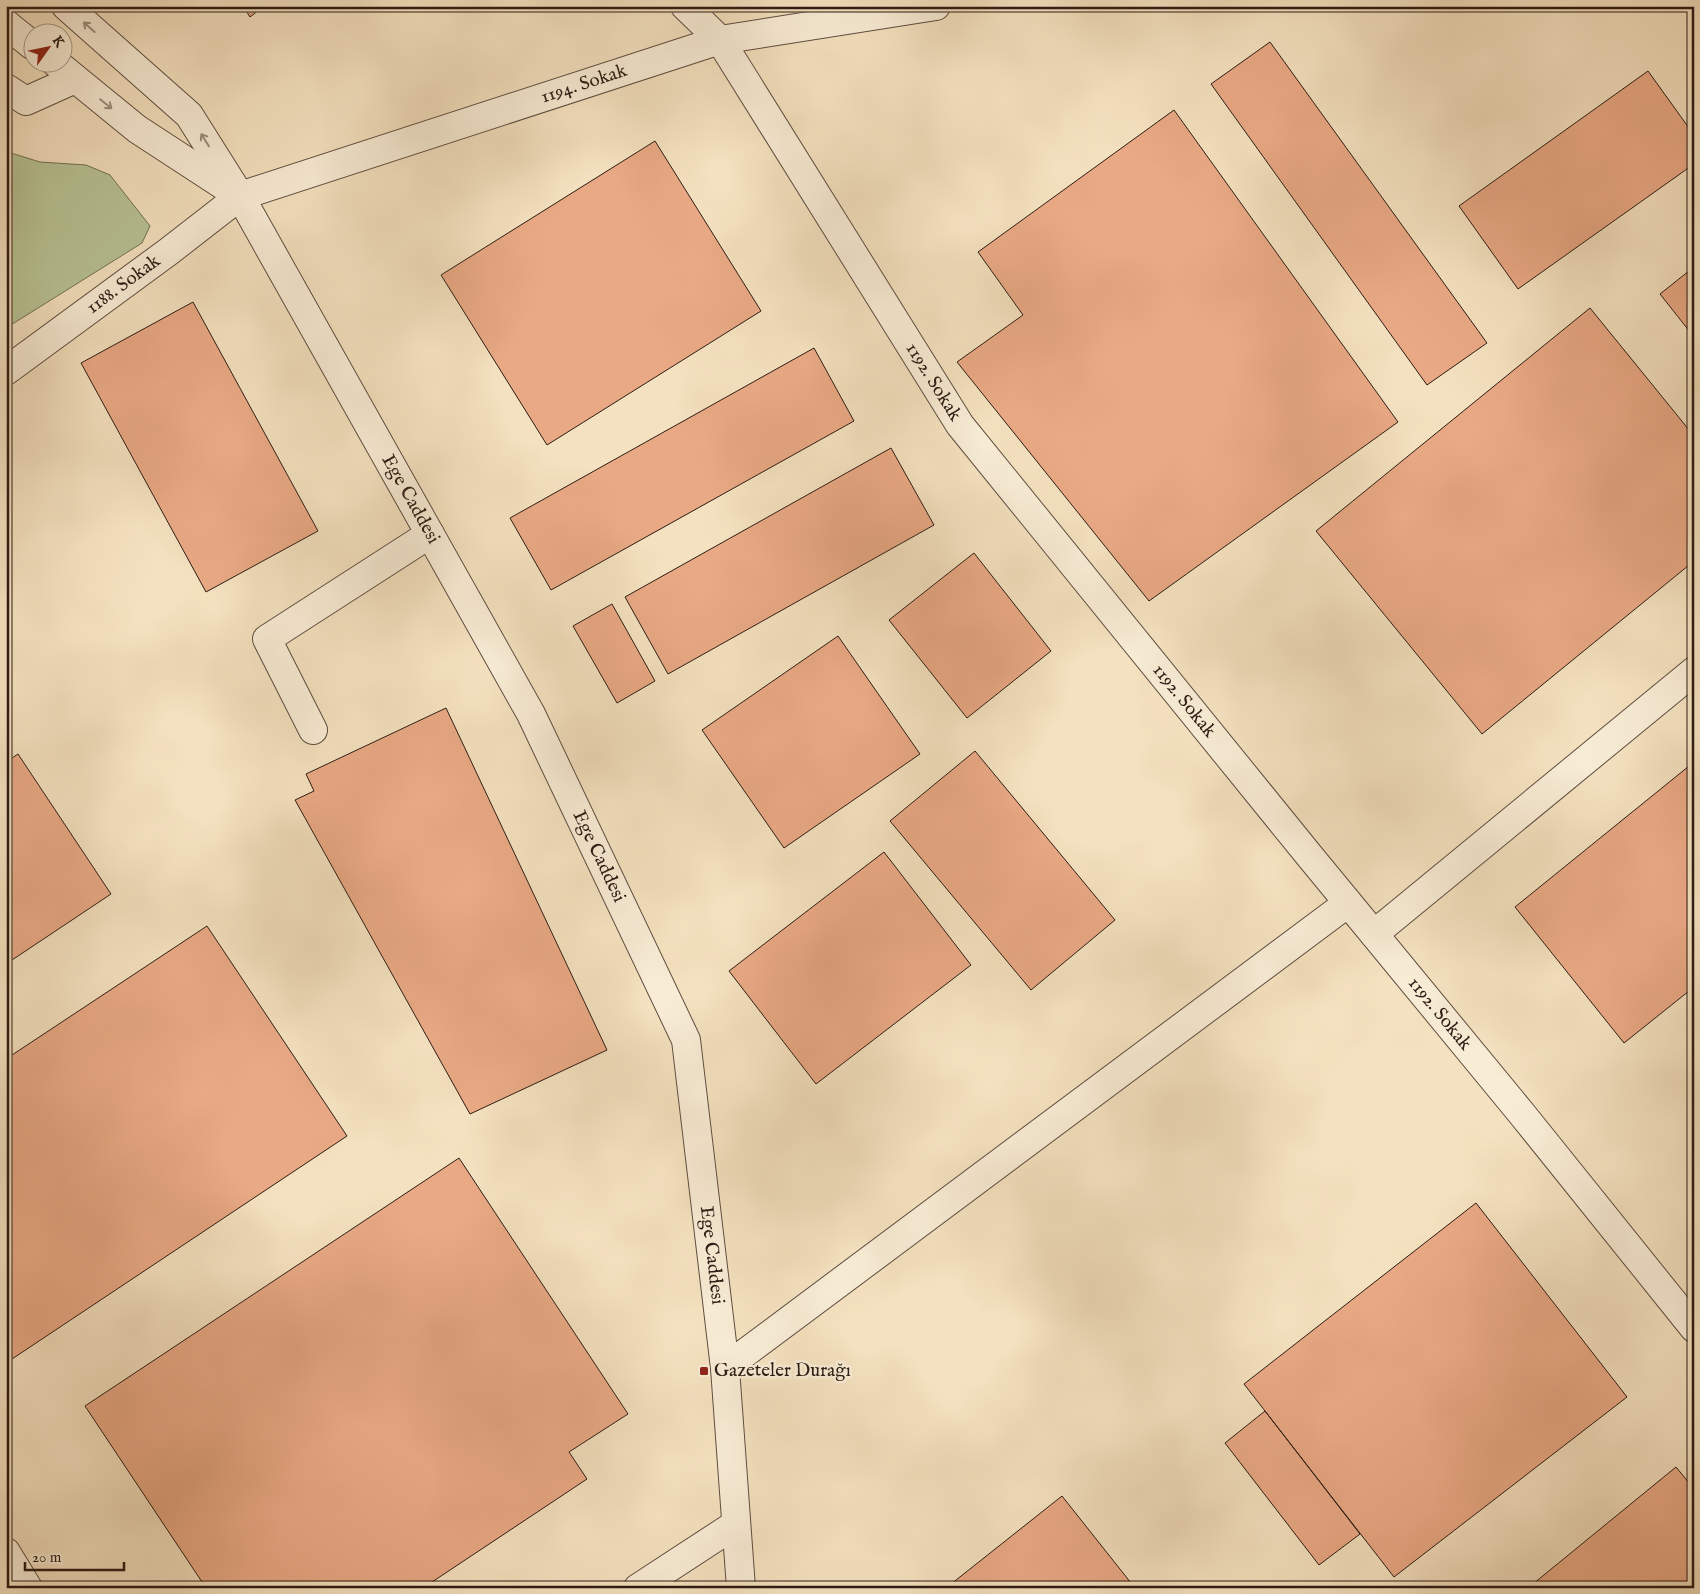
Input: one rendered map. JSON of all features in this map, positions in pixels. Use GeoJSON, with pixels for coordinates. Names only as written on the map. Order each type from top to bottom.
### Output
{"type":"FeatureCollection","features":[{"type":"Feature","properties":{"kind":"street","name":"Ege Caddesi"},"geometry":{"type":"LineString","coordinates":[[66,6],[189,115],[240,196],[530,714],[686,1040],[725,1368],[741,1588]]}},
{"type":"Feature","properties":{"kind":"street","name":"1192. Sokak"},"geometry":{"type":"LineString","coordinates":[[685,6],[720,40],[960,425],[1522,1114],[1694,1328]]}},
{"type":"Feature","properties":{"kind":"street","name":"1194. Sokak"},"geometry":{"type":"LineString","coordinates":[[240,196],[720,40],[936,6]]}},
{"type":"Feature","properties":{"kind":"street"},"geometry":{"type":"LineString","coordinates":[[6,24],[22,37]]}},
{"type":"Feature","properties":{"kind":"street"},"geometry":{"type":"LineString","coordinates":[[6,88],[26,101],[64,72]]}},
{"type":"Feature","properties":{"kind":"street"},"geometry":{"type":"LineString","coordinates":[[66,72],[137,129],[240,196]]}},
{"type":"Feature","properties":{"kind":"street","name":"1188. Sokak"},"geometry":{"type":"LineString","coordinates":[[6,371],[168,252],[240,196]]}},
{"type":"Feature","properties":{"kind":"street"},"geometry":{"type":"LineString","coordinates":[[313,730],[267,640],[430,534]]}},
{"type":"Feature","properties":{"kind":"street"},"geometry":{"type":"LineString","coordinates":[[1374,934],[1694,671]]}},
{"type":"Feature","properties":{"kind":"street"},"geometry":{"type":"LineString","coordinates":[[725,1368],[1348,903]]}},
{"type":"Feature","properties":{"kind":"street"},"geometry":{"type":"LineString","coordinates":[[638,1588],[736,1524]]}},
{"type":"Feature","properties":{"kind":"street"},"geometry":{"type":"LineString","coordinates":[[6,1552],[28,1588]]}},
{"type":"Feature","properties":{"kind":"green space"},"geometry":{"type":"Polygon","coordinates":[[[6,150],[40,162],[86,165],[110,175],[150,226],[142,243],[6,328],[6,150]]]}},
{"type":"Feature","properties":{"kind":"building"},"geometry":{"type":"Polygon","coordinates":[[[243,6],[264,6],[250,17],[243,6]]]}},
{"type":"Feature","properties":{"kind":"building"},"geometry":{"type":"Polygon","coordinates":[[[1270,42],[1487,343],[1427,385],[1211,84],[1270,42]]]}},
{"type":"Feature","properties":{"kind":"building"},"geometry":{"type":"Polygon","coordinates":[[[1648,71],[1694,135],[1694,164],[1518,289],[1459,206],[1648,71]]]}},
{"type":"Feature","properties":{"kind":"building"},"geometry":{"type":"Polygon","coordinates":[[[1174,110],[1398,422],[1149,601],[957,362],[1023,315],[978,252],[1174,110]]]}},
{"type":"Feature","properties":{"kind":"building"},"geometry":{"type":"Polygon","coordinates":[[[655,141],[761,311],[547,445],[441,275],[655,141]]]}},
{"type":"Feature","properties":{"kind":"building"},"geometry":{"type":"Polygon","coordinates":[[[1694,267],[1694,337],[1660,294],[1694,267]]]}},
{"type":"Feature","properties":{"kind":"building"},"geometry":{"type":"Polygon","coordinates":[[[193,302],[318,531],[206,592],[81,363],[193,302]]]}},
{"type":"Feature","properties":{"kind":"building"},"geometry":{"type":"Polygon","coordinates":[[[1590,308],[1694,436],[1694,561],[1482,734],[1316,531],[1590,308]]]}},
{"type":"Feature","properties":{"kind":"building"},"geometry":{"type":"Polygon","coordinates":[[[814,348],[854,421],[551,590],[510,518],[814,348]]]}},
{"type":"Feature","properties":{"kind":"building"},"geometry":{"type":"Polygon","coordinates":[[[891,448],[934,525],[668,674],[625,597],[891,448]]]}},
{"type":"Feature","properties":{"kind":"building"},"geometry":{"type":"Polygon","coordinates":[[[974,553],[1051,651],[967,718],[889,620],[974,553]]]}},
{"type":"Feature","properties":{"kind":"building"},"geometry":{"type":"Polygon","coordinates":[[[612,604],[655,681],[617,703],[573,626],[612,604]]]}},
{"type":"Feature","properties":{"kind":"building"},"geometry":{"type":"Polygon","coordinates":[[[838,636],[920,754],[784,848],[702,730],[838,636]]]}},
{"type":"Feature","properties":{"kind":"building"},"geometry":{"type":"Polygon","coordinates":[[[446,708],[607,1050],[470,1114],[295,800],[314,791],[306,774],[446,708]]]}},
{"type":"Feature","properties":{"kind":"building"},"geometry":{"type":"Polygon","coordinates":[[[975,751],[1115,920],[1031,990],[890,821],[975,751]]]}},
{"type":"Feature","properties":{"kind":"building"},"geometry":{"type":"Polygon","coordinates":[[[18,754],[111,894],[6,964],[6,762],[18,754]]]}},
{"type":"Feature","properties":{"kind":"building"},"geometry":{"type":"Polygon","coordinates":[[[1694,762],[1694,987],[1624,1043],[1515,907],[1694,762]]]}},
{"type":"Feature","properties":{"kind":"building"},"geometry":{"type":"Polygon","coordinates":[[[884,852],[971,965],[816,1084],[729,971],[884,852]]]}},
{"type":"Feature","properties":{"kind":"building"},"geometry":{"type":"Polygon","coordinates":[[[207,926],[347,1136],[6,1363],[6,1059],[207,926]]]}},
{"type":"Feature","properties":{"kind":"building"},"geometry":{"type":"Polygon","coordinates":[[[459,1158],[628,1414],[569,1452],[587,1479],[423,1588],[206,1588],[85,1406],[459,1158]]]}},
{"type":"Feature","properties":{"kind":"building"},"geometry":{"type":"Polygon","coordinates":[[[1476,1203],[1627,1397],[1394,1577],[1244,1384],[1476,1203]]]}},
{"type":"Feature","properties":{"kind":"building"},"geometry":{"type":"Polygon","coordinates":[[[1265,1411],[1360,1534],[1319,1565],[1225,1443],[1265,1411]]]}},
{"type":"Feature","properties":{"kind":"building"},"geometry":{"type":"Polygon","coordinates":[[[1676,1467],[1694,1489],[1694,1588],[1528,1588],[1676,1467]]]}},
{"type":"Feature","properties":{"kind":"building"},"geometry":{"type":"Polygon","coordinates":[[[1062,1496],[1135,1588],[946,1588],[1062,1496]]]}},
{"type":"Feature","properties":{"kind":"place","name":"Gazeteler Durağı"},"geometry":{"type":"Point","coordinates":[704,1371]}}]}
